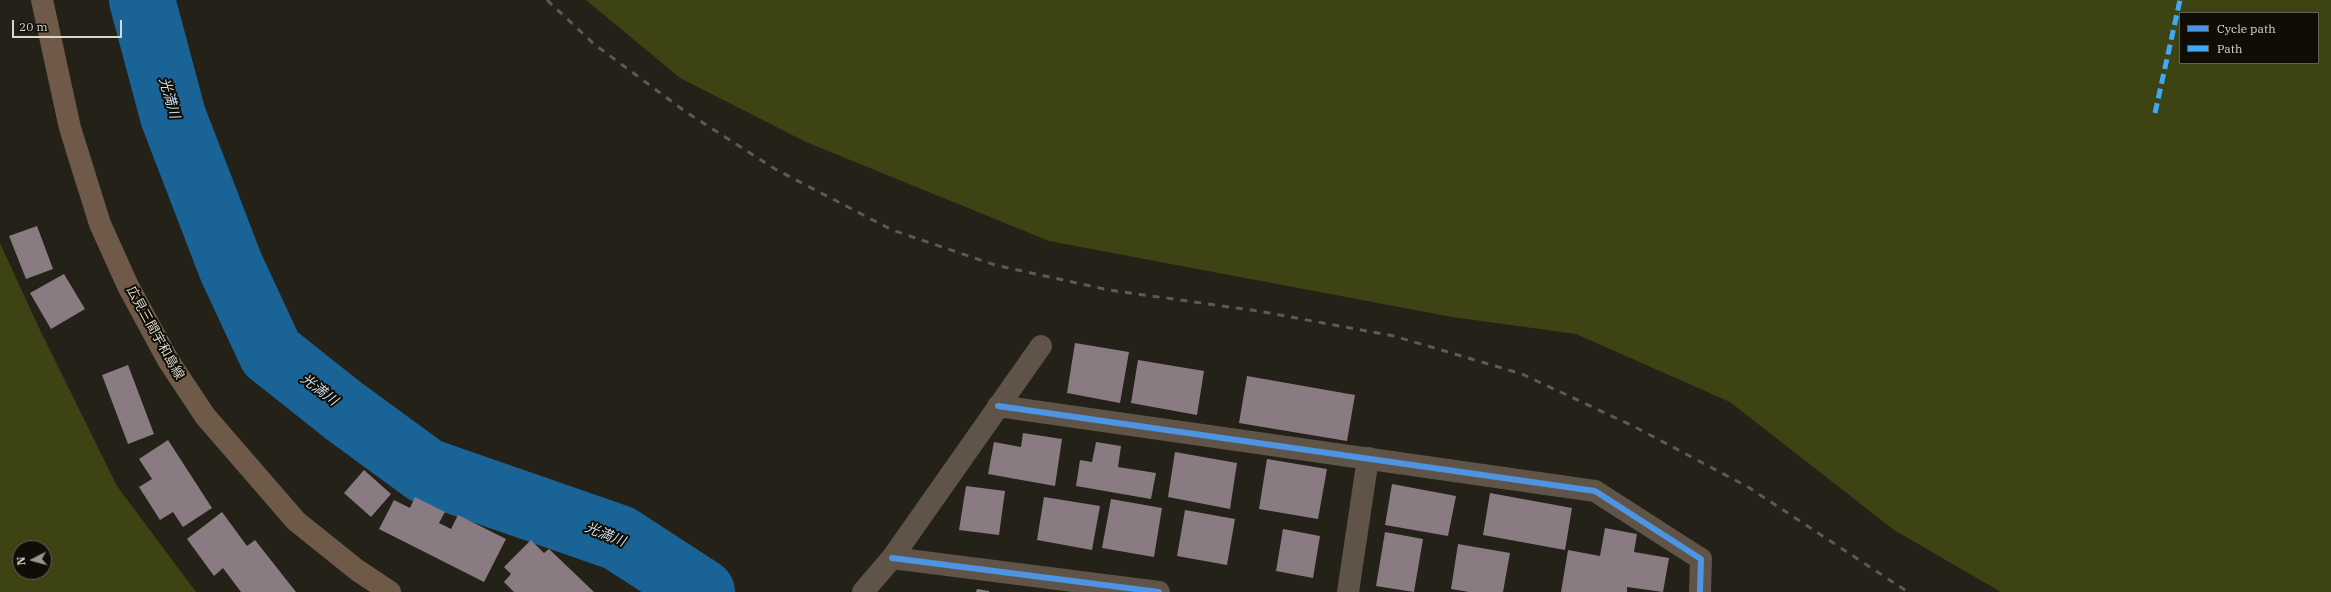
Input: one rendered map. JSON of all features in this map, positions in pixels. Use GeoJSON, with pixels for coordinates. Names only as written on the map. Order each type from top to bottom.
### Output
{"type":"FeatureCollection","features":[{"type":"Feature","properties":{"kind":"main road","name":"広見三間宇和島線"},"geometry":{"type":"LineString","coordinates":[[42,0],[70,128],[100,224],[128,286],[168,360],[205,416],[296,521],[357,570],[390,592]]}},
{"type":"Feature","properties":{"kind":"street"},"geometry":{"type":"LineString","coordinates":[[863,592],[892,558],[1041,346]]}},
{"type":"Feature","properties":{"kind":"street"},"geometry":{"type":"LineString","coordinates":[[998,406],[1595,491],[1701,559],[1700,592]]}},
{"type":"Feature","properties":{"kind":"street"},"geometry":{"type":"LineString","coordinates":[[1348,592],[1368,458]]}},
{"type":"Feature","properties":{"kind":"street"},"geometry":{"type":"LineString","coordinates":[[892,558],[1159,592]]}},
{"type":"Feature","properties":{"kind":"green space"},"geometry":{"type":"Polygon","coordinates":[[[586,0],[2331,0],[2331,592],[2001,592],[1894,530],[1730,402],[1576,334],[1452,317],[1049,241],[806,142],[680,78],[586,0]]]}},
{"type":"Feature","properties":{"kind":"green space"},"geometry":{"type":"Polygon","coordinates":[[[0,243],[40,330],[117,486],[196,592],[0,592],[0,243]]]}},
{"type":"Feature","properties":{"kind":"building"},"geometry":{"type":"Polygon","coordinates":[[[37,226],[53,269],[26,279],[9,236],[37,226]]]}},
{"type":"Feature","properties":{"kind":"building"},"geometry":{"type":"Polygon","coordinates":[[[64,274],[85,309],[51,329],[30,293],[64,274]]]}},
{"type":"Feature","properties":{"kind":"building"},"geometry":{"type":"Polygon","coordinates":[[[1075,343],[1129,352],[1120,403],[1067,393],[1075,343]]]}},
{"type":"Feature","properties":{"kind":"building"},"geometry":{"type":"Polygon","coordinates":[[[1138,360],[1204,371],[1197,415],[1131,403],[1138,360]]]}},
{"type":"Feature","properties":{"kind":"building"},"geometry":{"type":"Polygon","coordinates":[[[128,365],[154,434],[128,444],[102,375],[128,365]]]}},
{"type":"Feature","properties":{"kind":"building"},"geometry":{"type":"Polygon","coordinates":[[[1247,376],[1355,395],[1347,441],[1239,423],[1247,376]]]}},
{"type":"Feature","properties":{"kind":"building"},"geometry":{"type":"Polygon","coordinates":[[[1023,433],[1062,439],[1055,486],[988,474],[994,442],[1021,447],[1023,433]]]}},
{"type":"Feature","properties":{"kind":"building"},"geometry":{"type":"Polygon","coordinates":[[[168,440],[212,508],[183,527],[173,512],[160,520],[139,487],[152,479],[139,459],[168,440]]]}},
{"type":"Feature","properties":{"kind":"building"},"geometry":{"type":"Polygon","coordinates":[[[1096,442],[1121,446],[1118,467],[1156,473],[1151,499],[1076,486],[1080,460],[1092,462],[1096,442]]]}},
{"type":"Feature","properties":{"kind":"building"},"geometry":{"type":"Polygon","coordinates":[[[1175,452],[1237,463],[1230,509],[1168,497],[1175,452]]]}},
{"type":"Feature","properties":{"kind":"building"},"geometry":{"type":"Polygon","coordinates":[[[1267,459],[1327,469],[1318,519],[1259,509],[1267,459]]]}},
{"type":"Feature","properties":{"kind":"building"},"geometry":{"type":"Polygon","coordinates":[[[364,470],[391,494],[371,517],[344,493],[364,470]]]}},
{"type":"Feature","properties":{"kind":"building"},"geometry":{"type":"Polygon","coordinates":[[[1392,484],[1456,496],[1448,536],[1385,525],[1392,484]]]}},
{"type":"Feature","properties":{"kind":"building"},"geometry":{"type":"Polygon","coordinates":[[[966,486],[1005,491],[999,535],[959,530],[966,486]]]}},
{"type":"Feature","properties":{"kind":"building"},"geometry":{"type":"Polygon","coordinates":[[[1490,493],[1572,508],[1565,550],[1483,535],[1490,493]]]}},
{"type":"Feature","properties":{"kind":"building"},"geometry":{"type":"Polygon","coordinates":[[[415,497],[445,512],[439,523],[451,529],[458,515],[506,539],[484,582],[379,529],[394,500],[410,508],[415,497]]]}},
{"type":"Feature","properties":{"kind":"building"},"geometry":{"type":"Polygon","coordinates":[[[1044,497],[1100,506],[1092,550],[1037,540],[1044,497]]]}},
{"type":"Feature","properties":{"kind":"building"},"geometry":{"type":"Polygon","coordinates":[[[1111,499],[1162,508],[1154,557],[1102,548],[1111,499]]]}},
{"type":"Feature","properties":{"kind":"building"},"geometry":{"type":"Polygon","coordinates":[[[1185,510],[1235,519],[1227,565],[1177,556],[1185,510]]]}},
{"type":"Feature","properties":{"kind":"building"},"geometry":{"type":"Polygon","coordinates":[[[222,512],[247,546],[255,540],[296,592],[241,592],[223,568],[214,576],[187,539],[222,512]]]}},
{"type":"Feature","properties":{"kind":"building"},"geometry":{"type":"Polygon","coordinates":[[[1605,528],[1637,534],[1634,552],[1669,558],[1663,592],[1627,587],[1627,592],[1561,592],[1568,550],[1600,556],[1605,528]]]}},
{"type":"Feature","properties":{"kind":"building"},"geometry":{"type":"Polygon","coordinates":[[[1283,529],[1320,536],[1313,578],[1276,571],[1283,529]]]}},
{"type":"Feature","properties":{"kind":"building"},"geometry":{"type":"Polygon","coordinates":[[[1385,532],[1423,539],[1414,592],[1376,586],[1385,532]]]}},
{"type":"Feature","properties":{"kind":"building"},"geometry":{"type":"Polygon","coordinates":[[[531,540],[544,553],[549,549],[594,592],[514,592],[504,582],[511,574],[504,567],[531,540]]]}},
{"type":"Feature","properties":{"kind":"building"},"geometry":{"type":"Polygon","coordinates":[[[1458,544],[1510,553],[1503,592],[1469,592],[1451,589],[1458,544]]]}},
{"type":"Feature","properties":{"kind":"building"},"geometry":{"type":"Polygon","coordinates":[[[977,589],[989,591],[989,592],[976,592],[977,589]]]}},
{"type":"Feature","properties":{"kind":"waterway","name":"光満川"},"geometry":{"type":"LineString","coordinates":[[142,0],[173,116],[231,267],[271,353],[344,411],[426,471],[619,538],[702,592]]}},
{"type":"Feature","properties":{"kind":"railway"},"geometry":{"type":"LineString","coordinates":[[547,0],[594,44],[686,112],[775,169],[892,230],[995,265],[1109,290],[1258,311],[1394,336],[1522,374],[1635,427],[1748,487],[1908,592]]}},
{"type":"Feature","properties":{"kind":"marked path"},"geometry":{"type":"LineString","coordinates":[[2155,113],[2180,0]]}},
{"type":"Feature","properties":{"kind":"cycle path"},"geometry":{"type":"LineString","coordinates":[[998,406],[1595,491],[1701,559],[1700,592]]}},
{"type":"Feature","properties":{"kind":"cycle path"},"geometry":{"type":"LineString","coordinates":[[892,558],[1159,592]]}}]}
